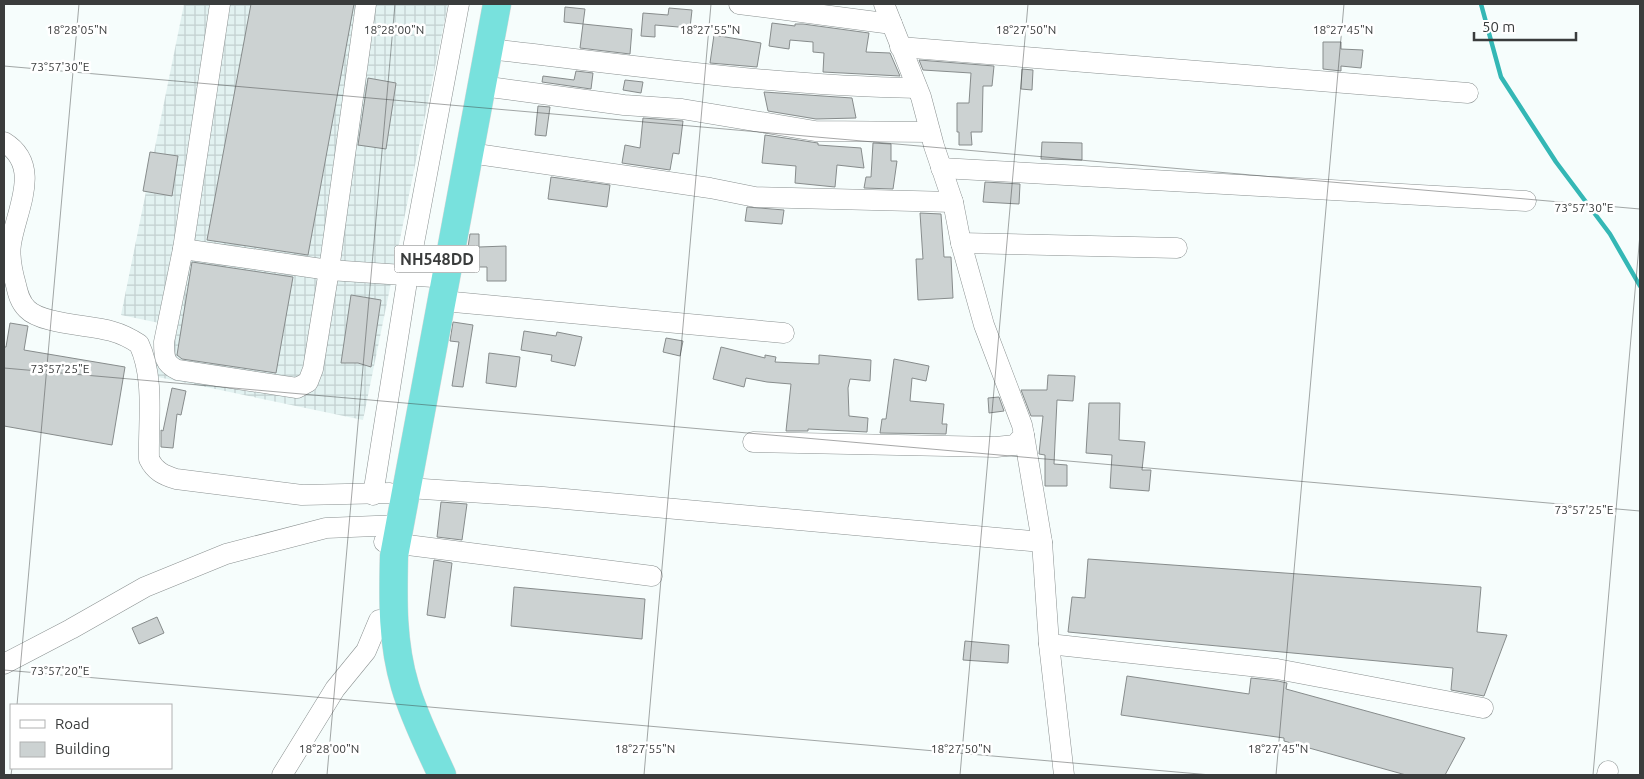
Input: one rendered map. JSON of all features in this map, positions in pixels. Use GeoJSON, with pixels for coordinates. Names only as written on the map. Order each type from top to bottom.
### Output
{"type":"FeatureCollection","features":[{"type":"Feature","properties":{"kind":"highway","name":"NH548DD"},"geometry":{"type":"LineString","coordinates":[[442,775],[405,686],[396,644],[392,604],[390,492],[428,284],[483,4]]}},
{"type":"Feature","properties":{"kind":"highway","name":"NH548DD"},"geometry":{"type":"LineString","coordinates":[[428,284],[470,153],[497,4]]}},
{"type":"Feature","properties":{"kind":"highway","name":"NH548DD"},"geometry":{"type":"LineString","coordinates":[[391,534],[379,620],[385,669],[397,708],[424,775]]}},
{"type":"Feature","properties":{"kind":"street"},"geometry":{"type":"LineString","coordinates":[[220,4],[183,249],[164,342],[164,357],[169,366],[178,370],[297,388],[308,382],[313,369],[329,270],[366,4]]}},
{"type":"Feature","properties":{"kind":"street"},"geometry":{"type":"LineString","coordinates":[[390,492],[428,284],[458,4]]}},
{"type":"Feature","properties":{"kind":"street"},"geometry":{"type":"LineString","coordinates":[[740,4],[892,24]]}},
{"type":"Feature","properties":{"kind":"street"},"geometry":{"type":"LineString","coordinates":[[884,4],[917,88],[953,202],[961,243],[984,325],[1022,425],[1042,542],[1049,644],[1064,775]]}},
{"type":"Feature","properties":{"kind":"street"},"geometry":{"type":"LineString","coordinates":[[900,46],[1468,93]]}},
{"type":"Feature","properties":{"kind":"street"},"geometry":{"type":"LineString","coordinates":[[489,49],[771,81],[860,87],[917,88]]}},
{"type":"Feature","properties":{"kind":"street"},"geometry":{"type":"LineString","coordinates":[[482,86],[624,105],[682,109],[815,131],[930,132]]}},
{"type":"Feature","properties":{"kind":"street"},"geometry":{"type":"LineString","coordinates":[[4,142],[12,147],[22,162],[26,178],[11,244],[10,266],[19,296],[28,311],[45,318],[111,331],[139,344],[145,357],[147,372],[149,459],[153,467],[162,475],[176,479],[302,495],[390,492],[544,497],[1042,542]]}},
{"type":"Feature","properties":{"kind":"street"},"geometry":{"type":"LineString","coordinates":[[470,153],[710,188],[747,196],[953,202]]}},
{"type":"Feature","properties":{"kind":"street"},"geometry":{"type":"LineString","coordinates":[[942,168],[1526,202]]}},
{"type":"Feature","properties":{"kind":"street"},"geometry":{"type":"LineString","coordinates":[[961,243],[1177,248]]}},
{"type":"Feature","properties":{"kind":"street"},"geometry":{"type":"LineString","coordinates":[[183,249],[784,334]]}},
{"type":"Feature","properties":{"kind":"street"},"geometry":{"type":"LineString","coordinates":[[753,442],[996,448],[1015,445],[1024,435]]}},
{"type":"Feature","properties":{"kind":"street"},"geometry":{"type":"LineString","coordinates":[[4,664],[145,587],[226,554],[326,528],[391,534],[652,576]]}},
{"type":"Feature","properties":{"kind":"street"},"geometry":{"type":"LineString","coordinates":[[282,775],[335,689],[366,651],[379,620]]}},
{"type":"Feature","properties":{"kind":"street"},"geometry":{"type":"LineString","coordinates":[[1049,644],[1277,668],[1483,708]]}},
{"type":"Feature","properties":{"kind":"shaded area"},"geometry":{"type":"Polygon","coordinates":[[[184,4],[448,4],[363,420],[153,376],[164,324],[121,315],[184,4]]]}},
{"type":"Feature","properties":{"kind":"building"},"geometry":{"type":"Polygon","coordinates":[[[251,4],[354,4],[308,255],[207,240],[251,4]]]}},
{"type":"Feature","properties":{"kind":"building"},"geometry":{"type":"Polygon","coordinates":[[[565,7],[585,9],[583,24],[564,22],[565,7]]]}},
{"type":"Feature","properties":{"kind":"building"},"geometry":{"type":"Polygon","coordinates":[[[669,8],[692,10],[690,28],[655,25],[655,37],[641,36],[643,13],[668,15],[669,8]]]}},
{"type":"Feature","properties":{"kind":"building"},"geometry":{"type":"Polygon","coordinates":[[[772,23],[795,26],[795,24],[803,24],[869,33],[866,52],[890,53],[900,76],[823,72],[824,53],[813,52],[813,42],[790,40],[789,49],[769,46],[772,23]]]}},
{"type":"Feature","properties":{"kind":"building"},"geometry":{"type":"Polygon","coordinates":[[[583,24],[632,29],[630,54],[580,48],[583,24]]]}},
{"type":"Feature","properties":{"kind":"building"},"geometry":{"type":"Polygon","coordinates":[[[714,35],[761,43],[757,67],[710,63],[714,35]]]}},
{"type":"Feature","properties":{"kind":"building"},"geometry":{"type":"Polygon","coordinates":[[[1323,42],[1341,42],[1341,49],[1363,50],[1361,68],[1341,66],[1341,71],[1323,69],[1323,42]]]}},
{"type":"Feature","properties":{"kind":"building"},"geometry":{"type":"Polygon","coordinates":[[[919,60],[994,66],[992,86],[983,86],[982,132],[971,132],[972,145],[959,145],[959,132],[957,132],[957,103],[969,103],[971,73],[923,70],[919,60]]]}},
{"type":"Feature","properties":{"kind":"building"},"geometry":{"type":"Polygon","coordinates":[[[1022,69],[1033,70],[1032,90],[1021,89],[1022,69]]]}},
{"type":"Feature","properties":{"kind":"building"},"geometry":{"type":"Polygon","coordinates":[[[576,71],[593,73],[591,89],[542,82],[543,76],[574,80],[576,71]]]}},
{"type":"Feature","properties":{"kind":"building"},"geometry":{"type":"Polygon","coordinates":[[[368,78],[396,83],[386,149],[358,145],[368,78]]]}},
{"type":"Feature","properties":{"kind":"building"},"geometry":{"type":"Polygon","coordinates":[[[625,80],[643,82],[641,93],[623,90],[625,80]]]}},
{"type":"Feature","properties":{"kind":"building"},"geometry":{"type":"Polygon","coordinates":[[[764,92],[852,98],[856,118],[816,119],[768,111],[764,92]]]}},
{"type":"Feature","properties":{"kind":"building"},"geometry":{"type":"Polygon","coordinates":[[[538,106],[550,107],[546,136],[535,135],[538,106]]]}},
{"type":"Feature","properties":{"kind":"building"},"geometry":{"type":"Polygon","coordinates":[[[643,118],[683,121],[679,154],[673,153],[670,170],[622,163],[625,145],[640,148],[643,118]]]}},
{"type":"Feature","properties":{"kind":"building"},"geometry":{"type":"Polygon","coordinates":[[[765,135],[818,143],[818,145],[861,148],[864,168],[837,165],[835,187],[795,183],[796,166],[762,163],[765,135]]]}},
{"type":"Feature","properties":{"kind":"building"},"geometry":{"type":"Polygon","coordinates":[[[1042,142],[1082,143],[1082,160],[1041,159],[1042,142]]]}},
{"type":"Feature","properties":{"kind":"building"},"geometry":{"type":"Polygon","coordinates":[[[873,143],[891,144],[891,161],[897,161],[893,189],[864,188],[866,177],[871,177],[873,143]]]}},
{"type":"Feature","properties":{"kind":"building"},"geometry":{"type":"Polygon","coordinates":[[[150,152],[178,156],[172,196],[143,191],[150,152]]]}},
{"type":"Feature","properties":{"kind":"building"},"geometry":{"type":"Polygon","coordinates":[[[551,177],[610,185],[607,207],[548,199],[551,177]]]}},
{"type":"Feature","properties":{"kind":"building"},"geometry":{"type":"Polygon","coordinates":[[[985,182],[1020,184],[1019,204],[983,202],[985,182]]]}},
{"type":"Feature","properties":{"kind":"building"},"geometry":{"type":"Polygon","coordinates":[[[747,207],[784,210],[782,224],[745,221],[747,207]]]}},
{"type":"Feature","properties":{"kind":"building"},"geometry":{"type":"Polygon","coordinates":[[[920,213],[941,214],[944,257],[951,257],[953,298],[918,300],[916,259],[923,259],[920,213]]]}},
{"type":"Feature","properties":{"kind":"building"},"geometry":{"type":"Polygon","coordinates":[[[470,234],[479,234],[479,247],[506,246],[506,281],[487,281],[487,267],[465,267],[470,234]]]}},
{"type":"Feature","properties":{"kind":"building"},"geometry":{"type":"Polygon","coordinates":[[[192,262],[293,277],[276,373],[182,359],[177,355],[192,262]]]}},
{"type":"Feature","properties":{"kind":"building"},"geometry":{"type":"Polygon","coordinates":[[[351,295],[381,300],[371,367],[358,363],[341,363],[351,295]]]}},
{"type":"Feature","properties":{"kind":"building"},"geometry":{"type":"Polygon","coordinates":[[[453,322],[473,325],[463,387],[452,386],[459,342],[450,341],[453,322]]]}},
{"type":"Feature","properties":{"kind":"building"},"geometry":{"type":"Polygon","coordinates":[[[10,323],[28,326],[24,350],[125,367],[112,445],[4,426],[4,347],[6,347],[10,323]]]}},
{"type":"Feature","properties":{"kind":"building"},"geometry":{"type":"Polygon","coordinates":[[[524,331],[556,336],[557,332],[582,337],[575,366],[551,361],[552,355],[521,350],[524,331]]]}},
{"type":"Feature","properties":{"kind":"building"},"geometry":{"type":"Polygon","coordinates":[[[666,338],[683,341],[680,356],[663,352],[666,338]]]}},
{"type":"Feature","properties":{"kind":"building"},"geometry":{"type":"Polygon","coordinates":[[[721,347],[765,358],[765,355],[776,357],[775,362],[819,364],[819,355],[871,360],[870,381],[850,379],[848,388],[849,416],[868,418],[867,432],[808,429],[808,431],[786,431],[791,384],[746,378],[744,387],[713,379],[721,347]]]}},
{"type":"Feature","properties":{"kind":"building"},"geometry":{"type":"Polygon","coordinates":[[[489,353],[520,357],[516,387],[486,383],[489,353]]]}},
{"type":"Feature","properties":{"kind":"building"},"geometry":{"type":"Polygon","coordinates":[[[894,359],[929,366],[926,381],[912,378],[910,401],[944,404],[942,424],[947,424],[946,434],[880,433],[882,419],[886,419],[894,359]]]}},
{"type":"Feature","properties":{"kind":"building"},"geometry":{"type":"Polygon","coordinates":[[[1048,375],[1075,376],[1073,401],[1057,400],[1054,464],[1067,465],[1067,486],[1045,486],[1045,455],[1039,454],[1043,416],[1031,416],[1021,390],[1047,390],[1048,375]]]}},
{"type":"Feature","properties":{"kind":"building"},"geometry":{"type":"Polygon","coordinates":[[[172,388],[186,391],[181,415],[177,414],[173,448],[161,447],[161,430],[163,431],[172,388]]]}},
{"type":"Feature","properties":{"kind":"building"},"geometry":{"type":"Polygon","coordinates":[[[999,397],[1004,411],[989,413],[988,398],[999,397]]]}},
{"type":"Feature","properties":{"kind":"building"},"geometry":{"type":"Polygon","coordinates":[[[1089,403],[1120,403],[1119,440],[1145,442],[1142,470],[1151,470],[1149,491],[1110,488],[1112,455],[1086,453],[1089,403]]]}},
{"type":"Feature","properties":{"kind":"building"},"geometry":{"type":"Polygon","coordinates":[[[441,502],[467,504],[462,540],[437,537],[441,502]]]}},
{"type":"Feature","properties":{"kind":"building"},"geometry":{"type":"Polygon","coordinates":[[[1088,559],[1481,587],[1477,632],[1507,635],[1484,696],[1451,690],[1453,668],[1068,632],[1072,597],[1085,598],[1088,559]]]}},
{"type":"Feature","properties":{"kind":"building"},"geometry":{"type":"Polygon","coordinates":[[[434,560],[452,563],[445,618],[427,615],[434,560]]]}},
{"type":"Feature","properties":{"kind":"building"},"geometry":{"type":"Polygon","coordinates":[[[514,587],[645,599],[642,639],[511,626],[514,587]]]}},
{"type":"Feature","properties":{"kind":"building"},"geometry":{"type":"Polygon","coordinates":[[[157,617],[164,633],[139,644],[132,628],[157,617]]]}},
{"type":"Feature","properties":{"kind":"building"},"geometry":{"type":"Polygon","coordinates":[[[965,641],[1009,645],[1008,663],[963,660],[965,641]]]}},
{"type":"Feature","properties":{"kind":"building"},"geometry":{"type":"Polygon","coordinates":[[[1127,676],[1249,694],[1251,678],[1278,681],[1287,683],[1286,689],[1465,738],[1445,775],[1406,775],[1284,741],[1284,738],[1121,715],[1127,676]]]}},
{"type":"Feature","properties":{"kind":"waterway"},"geometry":{"type":"LineString","coordinates":[[1481,4],[1501,77],[1556,162],[1610,234],[1640,286]]}}]}
